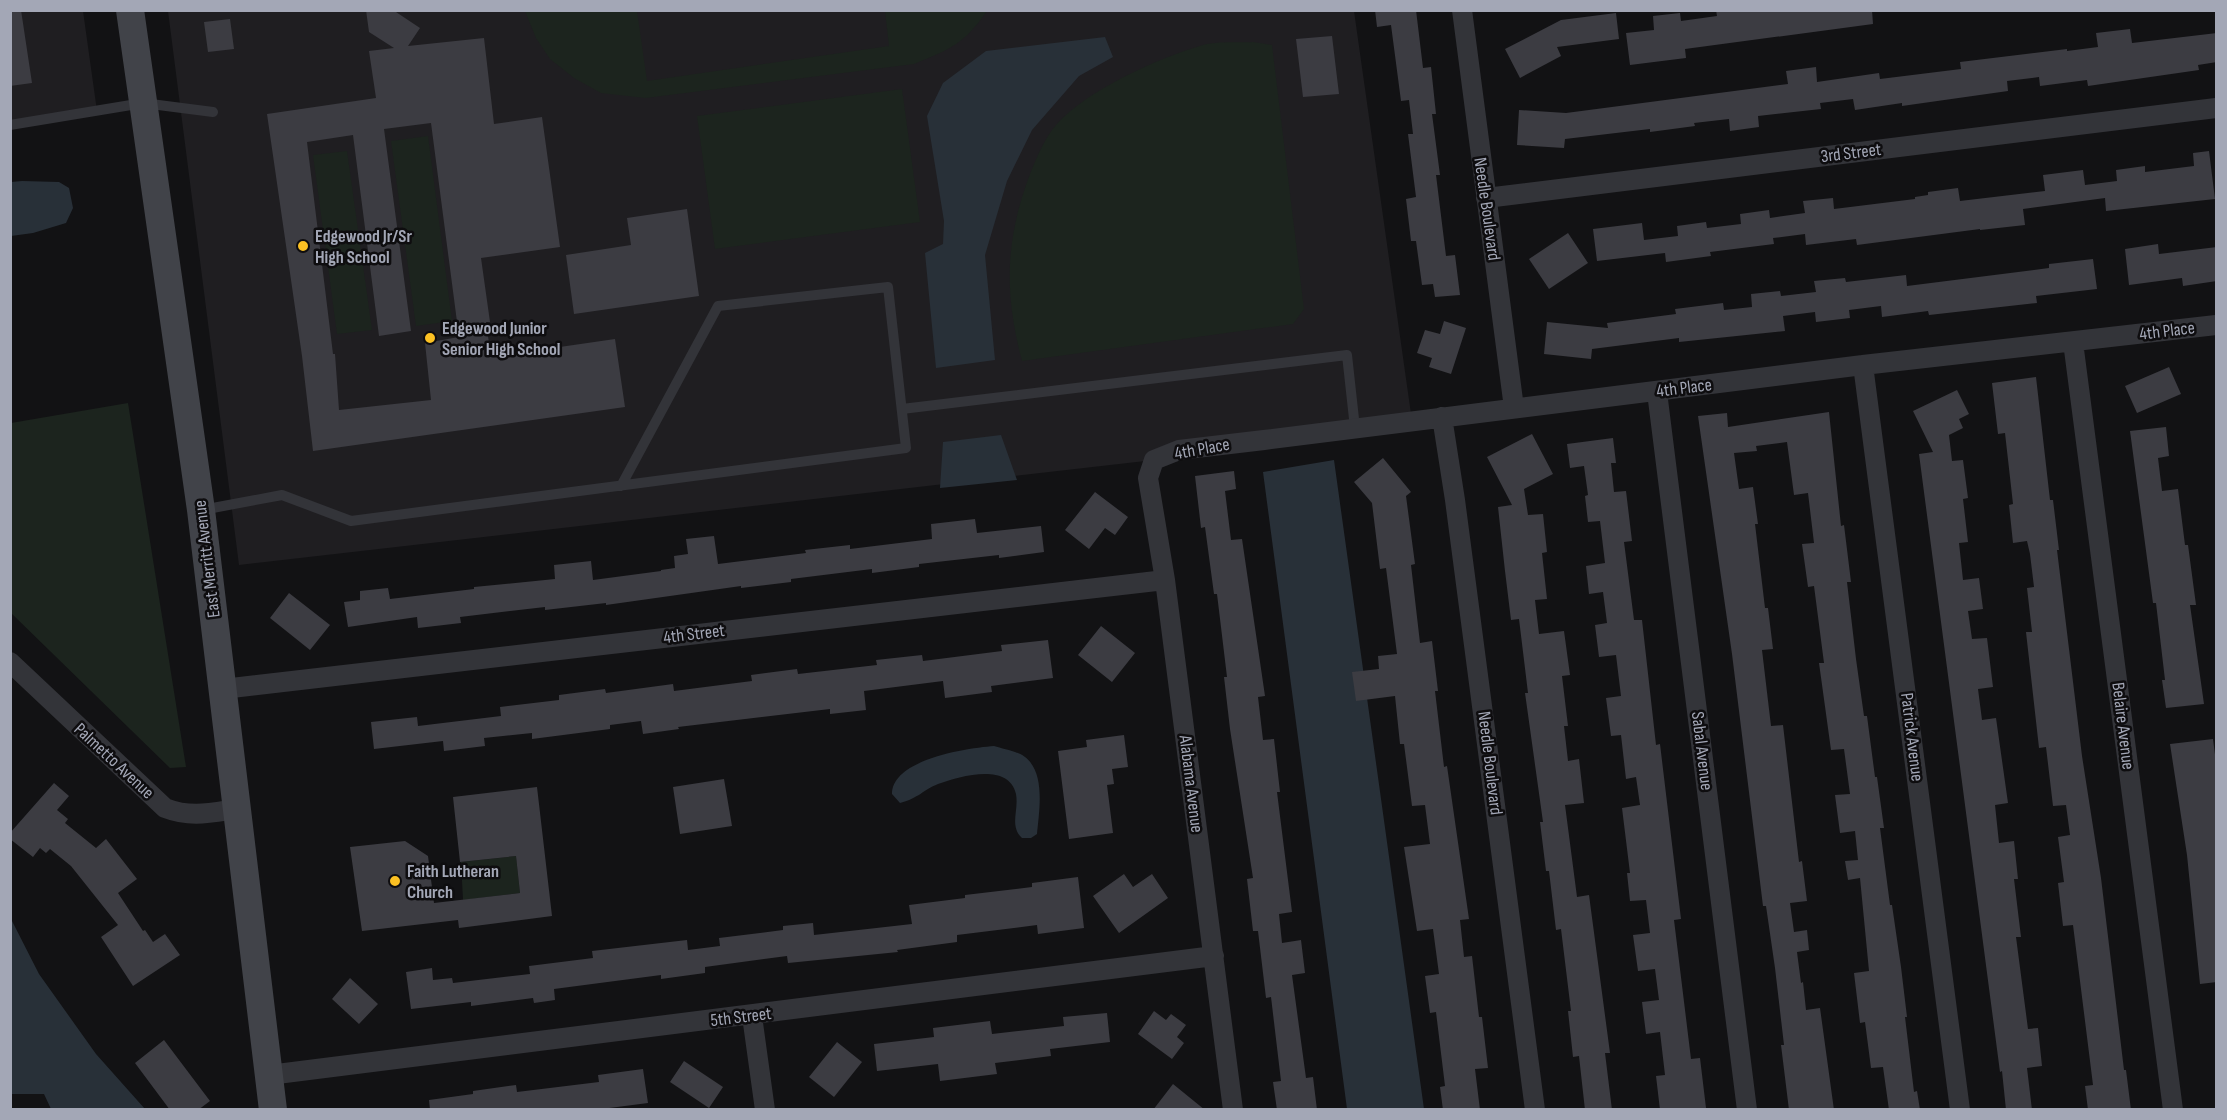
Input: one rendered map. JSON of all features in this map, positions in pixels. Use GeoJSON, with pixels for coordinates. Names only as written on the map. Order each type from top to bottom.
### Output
{"type":"FeatureCollection","features":[{"type":"Feature","properties":{"kind":"street","name":"East Merritt Avenue"},"geometry":{"type":"LineString","coordinates":[[130,10],[201,510],[273,1110]]}},
{"type":"Feature","properties":{"kind":"street","name":"Needle Boulevard"},"geometry":{"type":"LineString","coordinates":[[1462,10],[1514,408]]}},
{"type":"Feature","properties":{"kind":"street","name":"3rd Street"},"geometry":{"type":"LineString","coordinates":[[1485,198],[2217,108]]}},
{"type":"Feature","properties":{"kind":"street","name":"4th Place"},"geometry":{"type":"LineString","coordinates":[[1154,460],[1179,450],[1863,365],[2217,325]]}},
{"type":"Feature","properties":{"kind":"street","name":"Belaire Avenue"},"geometry":{"type":"LineString","coordinates":[[2073,342],[2173,1110]]}},
{"type":"Feature","properties":{"kind":"street","name":"Patrick Avenue"},"geometry":{"type":"LineString","coordinates":[[1863,365],[1960,1110]]}},
{"type":"Feature","properties":{"kind":"street","name":"Sabal Avenue"},"geometry":{"type":"LineString","coordinates":[[1657,392],[1748,1110]]}},
{"type":"Feature","properties":{"kind":"street","name":"Needle Boulevard"},"geometry":{"type":"LineString","coordinates":[[1442,417],[1455,500],[1535,1110]]}},
{"type":"Feature","properties":{"kind":"street","name":"Alabama Avenue"},"geometry":{"type":"LineString","coordinates":[[1154,460],[1148,478],[1165,580],[1233,1110]]}},
{"type":"Feature","properties":{"kind":"street","name":"4th Street"},"geometry":{"type":"LineString","coordinates":[[223,689],[1165,580]]}},
{"type":"Feature","properties":{"kind":"street","name":"Palmetto Avenue"},"geometry":{"type":"LineString","coordinates":[[10,662],[165,808],[178,814],[194,816],[237,809]]}},
{"type":"Feature","properties":{"kind":"street","name":"5th Street"},"geometry":{"type":"LineString","coordinates":[[269,1076],[1214,956]]}},
{"type":"Feature","properties":{"kind":"street"},"geometry":{"type":"LineString","coordinates":[[752,1016],[765,1110]]}},
{"type":"Feature","properties":{"kind":"lane"},"geometry":{"type":"LineString","coordinates":[[10,125],[143,104],[213,112]]}},
{"type":"Feature","properties":{"kind":"lane"},"geometry":{"type":"LineString","coordinates":[[201,510],[282,495],[351,521],[621,486],[906,448],[888,286],[718,306],[621,486]]}},
{"type":"Feature","properties":{"kind":"lane"},"geometry":{"type":"LineString","coordinates":[[902,409],[1347,355],[1355,428]]}},
{"type":"Feature","properties":{"kind":"shaded area"},"geometry":{"type":"Polygon","coordinates":[[[11,11],[83,11],[97,111],[11,125],[11,11]]]}},
{"type":"Feature","properties":{"kind":"shaded area"},"geometry":{"type":"Polygon","coordinates":[[[168,11],[1354,11],[1412,421],[1154,460],[239,565],[168,11]]]}},
{"type":"Feature","properties":{"kind":"shaded area"},"geometry":{"type":"Polygon","coordinates":[[[525,11],[637,11],[647,81],[889,46],[885,11],[987,11],[971,31],[956,44],[914,64],[646,98],[601,93],[574,78],[550,59],[536,38],[525,11]]]}},
{"type":"Feature","properties":{"kind":"shaded area"},"geometry":{"type":"Polygon","coordinates":[[[1105,37],[1113,57],[1079,76],[1032,130],[1007,181],[985,255],[995,360],[936,368],[925,253],[943,244],[944,221],[927,116],[943,83],[986,51],[1105,37]]]}},
{"type":"Feature","properties":{"kind":"shaded area"},"geometry":{"type":"Polygon","coordinates":[[[1253,42],[1272,45],[1304,309],[1293,324],[1022,361],[1012,312],[1010,289],[1012,244],[1030,174],[1052,130],[1069,112],[1104,88],[1165,58],[1203,45],[1253,42]]]}},
{"type":"Feature","properties":{"kind":"shaded area"},"geometry":{"type":"Polygon","coordinates":[[[902,89],[920,222],[715,249],[697,116],[902,89]]]}},
{"type":"Feature","properties":{"kind":"shaded area"},"geometry":{"type":"Polygon","coordinates":[[[428,136],[452,321],[416,326],[391,141],[428,136]]]}},
{"type":"Feature","properties":{"kind":"shaded area"},"geometry":{"type":"Polygon","coordinates":[[[347,151],[372,330],[337,334],[313,155],[347,151]]]}},
{"type":"Feature","properties":{"kind":"shaded area"},"geometry":{"type":"Polygon","coordinates":[[[11,182],[59,182],[69,188],[73,208],[66,223],[33,233],[11,236],[11,182]]]}},
{"type":"Feature","properties":{"kind":"shaded area"},"geometry":{"type":"Polygon","coordinates":[[[128,403],[186,767],[170,768],[11,613],[11,423],[128,403]]]}},
{"type":"Feature","properties":{"kind":"shaded area"},"geometry":{"type":"Polygon","coordinates":[[[1001,435],[1017,480],[940,488],[943,442],[1001,435]]]}},
{"type":"Feature","properties":{"kind":"shaded area"},"geometry":{"type":"Polygon","coordinates":[[[1334,460],[1424,1109],[1347,1109],[1263,472],[1334,460]]]}},
{"type":"Feature","properties":{"kind":"shaded area"},"geometry":{"type":"Polygon","coordinates":[[[994,746],[1022,755],[1032,764],[1036,773],[1040,793],[1039,815],[1037,834],[1031,838],[1022,838],[1018,833],[1015,823],[1016,794],[1012,784],[1004,778],[983,774],[971,775],[933,786],[912,799],[900,803],[892,794],[895,782],[904,772],[917,764],[967,749],[994,746]]]}},
{"type":"Feature","properties":{"kind":"shaded area"},"geometry":{"type":"Polygon","coordinates":[[[516,856],[520,893],[463,900],[461,862],[516,856]]]}},
{"type":"Feature","properties":{"kind":"shaded area"},"geometry":{"type":"Polygon","coordinates":[[[11,919],[39,974],[96,1054],[145,1109],[51,1109],[44,1094],[11,1094],[11,919]]]}},
{"type":"Feature","properties":{"kind":"building"},"geometry":{"type":"Polygon","coordinates":[[[10,10],[21,10],[32,83],[10,86],[10,10]]]}},
{"type":"Feature","properties":{"kind":"building"},"geometry":{"type":"Polygon","coordinates":[[[366,10],[393,10],[420,28],[408,46],[484,38],[494,124],[542,117],[560,247],[481,258],[490,322],[486,322],[491,357],[615,339],[625,407],[313,451],[302,356],[267,114],[376,98],[369,51],[394,48],[369,32],[366,10]],[[431,123],[384,129],[411,331],[379,336],[353,135],[307,142],[333,354],[335,354],[339,410],[431,400],[425,343],[459,337],[431,123]]]}},
{"type":"Feature","properties":{"kind":"building"},"geometry":{"type":"Polygon","coordinates":[[[1375,10],[1416,10],[1423,68],[1431,67],[1436,114],[1432,114],[1440,175],[1436,175],[1446,256],[1455,255],[1460,295],[1435,297],[1433,284],[1422,285],[1416,241],[1411,241],[1406,199],[1416,197],[1408,134],[1413,134],[1409,100],[1401,101],[1391,25],[1377,27],[1375,10]]]}},
{"type":"Feature","properties":{"kind":"building"},"geometry":{"type":"Polygon","coordinates":[[[1716,10],[1872,10],[1873,24],[1685,49],[1686,58],[1630,65],[1626,33],[1654,30],[1653,16],[1680,13],[1681,21],[1717,16],[1716,10]]]}},
{"type":"Feature","properties":{"kind":"building"},"geometry":{"type":"Polygon","coordinates":[[[1616,13],[1619,39],[1557,47],[1561,56],[1520,78],[1505,49],[1561,20],[1616,13]]]}},
{"type":"Feature","properties":{"kind":"building"},"geometry":{"type":"Polygon","coordinates":[[[230,19],[234,49],[208,52],[204,22],[230,19]]]}},
{"type":"Feature","properties":{"kind":"building"},"geometry":{"type":"Polygon","coordinates":[[[2130,29],[2132,43],[2217,33],[2217,62],[2198,65],[2199,70],[2088,86],[2087,80],[2040,86],[2039,77],[2007,81],[2008,91],[1902,106],[1902,103],[1855,110],[1853,99],[1820,103],[1821,109],[1758,116],[1759,127],[1730,131],[1729,119],[1650,132],[1650,129],[1565,139],[1564,148],[1517,145],[1519,110],[1566,113],[1788,84],[1786,71],[1816,67],[1817,82],[1879,73],[1880,79],[1961,69],[1960,62],[2098,47],[2096,33],[2130,29]]]}},
{"type":"Feature","properties":{"kind":"building"},"geometry":{"type":"Polygon","coordinates":[[[1332,36],[1339,94],[1303,97],[1296,39],[1332,36]]]}},
{"type":"Feature","properties":{"kind":"building"},"geometry":{"type":"Polygon","coordinates":[[[2209,151],[2215,199],[2106,211],[2105,198],[2023,209],[2025,225],[1857,245],[1856,239],[1806,245],[1805,234],[1773,238],[1774,244],[1710,252],[1711,256],[1666,262],[1665,253],[1597,261],[1593,229],[1642,223],[1644,240],[1678,236],[1677,226],[1706,222],[1707,228],[1741,224],[1740,214],[1769,210],[1770,218],[1805,213],[1803,201],[1833,198],[1834,209],[1915,199],[1915,197],[1928,195],[1928,192],[1958,188],[1960,201],[2045,191],[2043,175],[2083,170],[2085,185],[2117,181],[2116,170],[2145,166],[2145,172],[2194,166],[2193,153],[2209,151]]]}},
{"type":"Feature","properties":{"kind":"building"},"geometry":{"type":"Polygon","coordinates":[[[687,209],[699,296],[574,314],[566,255],[631,245],[627,218],[687,209]]]}},
{"type":"Feature","properties":{"kind":"building"},"geometry":{"type":"Polygon","coordinates":[[[1568,233],[1588,263],[1549,289],[1529,259],[1568,233]]]}},
{"type":"Feature","properties":{"kind":"building"},"geometry":{"type":"Polygon","coordinates":[[[2158,244],[2159,254],[2217,247],[2217,281],[2183,286],[2182,278],[2129,285],[2125,249],[2158,244]]]}},
{"type":"Feature","properties":{"kind":"building"},"geometry":{"type":"Polygon","coordinates":[[[2093,259],[2097,289],[2036,296],[2037,303],[1929,315],[1928,311],[1882,317],[1881,306],[1849,310],[1850,318],[1816,322],[1815,312],[1783,316],[1785,331],[1679,342],[1679,338],[1592,349],[1591,359],[1544,354],[1547,322],[1608,328],[1607,323],[1676,314],[1675,309],[1723,303],[1724,310],[1752,307],[1751,294],[1780,291],[1781,296],[1816,292],[1814,281],[1845,278],[1846,282],[1906,275],[1907,286],[2049,268],[2049,264],[2093,259]]]}},
{"type":"Feature","properties":{"kind":"building"},"geometry":{"type":"Polygon","coordinates":[[[1444,321],[1466,328],[1451,374],[1429,367],[1432,358],[1417,353],[1425,330],[1440,334],[1444,321]]]}},
{"type":"Feature","properties":{"kind":"building"},"geometry":{"type":"Polygon","coordinates":[[[2169,367],[2181,394],[2137,413],[2125,386],[2169,367]]]}},
{"type":"Feature","properties":{"kind":"building"},"geometry":{"type":"Polygon","coordinates":[[[2036,377],[2050,500],[2053,500],[2082,756],[2101,878],[2124,1070],[2126,1070],[2131,1110],[2088,1110],[2085,1086],[2093,1085],[2073,925],[2063,926],[2058,883],[2064,882],[2058,837],[2070,835],[2066,805],[2053,806],[2046,747],[2039,748],[2026,632],[2032,632],[2027,588],[2034,587],[2030,554],[2027,541],[2013,543],[2009,505],[2013,504],[2005,433],[1998,434],[1992,383],[2036,377]]]}},
{"type":"Feature","properties":{"kind":"building"},"geometry":{"type":"Polygon","coordinates":[[[1957,390],[1969,414],[1959,419],[1963,428],[1949,435],[1952,461],[1963,460],[1968,498],[1963,499],[1968,542],[1959,543],[1963,580],[1979,578],[1983,609],[1968,611],[1972,639],[1987,638],[1993,687],[1978,689],[1982,720],[1996,718],[2008,803],[1995,805],[1999,843],[2014,841],[2018,879],[2014,879],[2021,937],[2016,937],[2028,1029],[2038,1028],[2042,1066],[2027,1068],[2032,1110],[2006,1110],[1919,454],[1933,452],[1913,411],[1957,390]]]}},
{"type":"Feature","properties":{"kind":"building"},"geometry":{"type":"Polygon","coordinates":[[[1829,412],[1841,526],[1844,525],[1851,582],[1847,582],[1856,659],[1864,716],[1867,716],[1875,777],[1877,777],[1884,828],[1880,828],[1901,967],[1914,1092],[1917,1091],[1920,1110],[1889,1110],[1883,1067],[1871,1068],[1865,1022],[1860,1023],[1854,973],[1869,971],[1860,878],[1848,880],[1845,861],[1858,860],[1855,831],[1840,833],[1835,795],[1850,794],[1844,749],[1831,750],[1819,663],[1824,663],[1814,586],[1808,587],[1802,544],[1814,543],[1808,493],[1794,495],[1787,442],[1756,446],[1757,451],[1734,453],[1739,489],[1753,487],[1765,608],[1768,608],[1773,649],[1762,650],[1771,726],[1783,725],[1799,862],[1802,861],[1807,901],[1790,903],[1794,932],[1807,930],[1809,950],[1797,952],[1801,983],[1803,982],[1806,1010],[1820,1008],[1834,1110],[1789,1110],[1775,968],[1766,906],[1763,906],[1732,654],[1698,416],[1727,413],[1728,427],[1829,412]]]}},
{"type":"Feature","properties":{"kind":"building"},"geometry":{"type":"Polygon","coordinates":[[[2166,427],[2169,456],[2158,458],[2162,491],[2178,489],[2196,605],[2190,605],[2204,704],[2166,708],[2156,603],[2153,603],[2130,431],[2166,427]]]}},
{"type":"Feature","properties":{"kind":"building"},"geometry":{"type":"Polygon","coordinates":[[[1532,434],[1553,474],[1524,489],[1528,515],[1543,514],[1547,552],[1542,553],[1547,599],[1535,600],[1539,634],[1564,631],[1570,675],[1562,676],[1568,726],[1564,726],[1568,761],[1579,759],[1584,803],[1565,805],[1577,897],[1589,895],[1610,1053],[1605,1053],[1612,1110],[1585,1110],[1579,1056],[1573,1057],[1568,1011],[1571,1011],[1561,929],[1556,930],[1549,871],[1546,871],[1540,822],[1543,822],[1525,693],[1528,693],[1519,619],[1511,620],[1505,571],[1498,507],[1512,505],[1487,457],[1532,434]]]}},
{"type":"Feature","properties":{"kind":"building"},"geometry":{"type":"Polygon","coordinates":[[[1613,438],[1616,463],[1611,463],[1614,492],[1626,491],[1632,541],[1624,542],[1634,620],[1642,620],[1656,745],[1660,744],[1681,919],[1674,920],[1691,1059],[1700,1058],[1706,1108],[1660,1110],[1656,1076],[1665,1075],[1660,1032],[1646,1034],[1642,1002],[1659,1000],[1655,969],[1638,971],[1633,935],[1650,933],[1646,900],[1630,901],[1627,873],[1630,873],[1622,808],[1640,805],[1636,777],[1626,779],[1621,735],[1611,736],[1606,698],[1621,696],[1616,655],[1599,657],[1595,625],[1607,623],[1603,592],[1589,594],[1586,566],[1605,563],[1600,521],[1588,522],[1585,496],[1588,495],[1584,466],[1570,468],[1567,444],[1613,438]]]}},
{"type":"Feature","properties":{"kind":"building"},"geometry":{"type":"Polygon","coordinates":[[[1383,458],[1411,492],[1406,496],[1415,564],[1411,565],[1420,643],[1432,641],[1444,767],[1447,766],[1469,919],[1460,920],[1464,957],[1472,956],[1488,1068],[1475,1069],[1480,1110],[1443,1110],[1440,1087],[1445,1086],[1436,1012],[1430,1013],[1425,976],[1439,974],[1433,929],[1417,931],[1404,847],[1430,844],[1425,805],[1412,806],[1404,744],[1400,744],[1395,696],[1356,701],[1352,672],[1379,669],[1378,656],[1397,654],[1386,568],[1380,569],[1372,503],[1354,482],[1383,458]]]}},
{"type":"Feature","properties":{"kind":"building"},"geometry":{"type":"Polygon","coordinates":[[[1234,471],[1236,489],[1225,491],[1231,540],[1242,539],[1265,696],[1258,697],[1263,740],[1274,739],[1280,792],[1277,792],[1292,912],[1279,914],[1282,943],[1301,940],[1305,973],[1292,975],[1306,1078],[1313,1077],[1317,1110],[1277,1110],[1273,1082],[1281,1081],[1271,997],[1266,998],[1258,931],[1253,931],[1247,879],[1253,878],[1230,729],[1224,677],[1227,677],[1217,594],[1214,594],[1205,527],[1201,528],[1195,476],[1234,471]]]}},
{"type":"Feature","properties":{"kind":"building"},"geometry":{"type":"Polygon","coordinates":[[[1095,492],[1128,517],[1115,535],[1105,528],[1089,549],[1065,530],[1095,492]]]}},
{"type":"Feature","properties":{"kind":"building"},"geometry":{"type":"Polygon","coordinates":[[[975,519],[977,533],[1041,526],[1044,552],[919,564],[919,567],[872,573],[872,569],[791,579],[791,582],[741,588],[741,586],[606,605],[606,603],[545,610],[545,607],[460,617],[461,623],[418,628],[417,617],[348,627],[344,602],[360,600],[360,591],[388,588],[390,599],[474,589],[474,587],[555,579],[554,565],[591,561],[593,580],[661,571],[675,568],[674,556],[688,554],[686,539],[714,536],[718,564],[806,553],[805,550],[850,545],[850,549],[932,539],[931,524],[975,519]]]}},
{"type":"Feature","properties":{"kind":"building"},"geometry":{"type":"Polygon","coordinates":[[[289,593],[330,625],[310,650],[270,618],[289,593]]]}},
{"type":"Feature","properties":{"kind":"building"},"geometry":{"type":"Polygon","coordinates":[[[1101,626],[1135,653],[1112,682],[1078,655],[1101,626]]]}},
{"type":"Feature","properties":{"kind":"building"},"geometry":{"type":"Polygon","coordinates":[[[1048,640],[1053,678],[991,686],[992,692],[945,698],[943,681],[864,691],[866,710],[830,714],[830,709],[678,727],[679,729],[643,734],[641,721],[610,725],[610,729],[532,739],[532,733],[484,738],[485,746],[444,751],[443,741],[374,749],[371,722],[417,717],[418,726],[501,716],[500,707],[559,700],[559,695],[605,689],[606,693],[673,684],[674,691],[752,681],[751,675],[797,669],[798,674],[877,665],[876,660],[922,655],[923,661],[1002,651],[1001,645],[1048,640]]]}},
{"type":"Feature","properties":{"kind":"building"},"geometry":{"type":"Polygon","coordinates":[[[1124,735],[1128,767],[1112,769],[1114,784],[1107,785],[1113,833],[1069,839],[1058,751],[1087,747],[1086,740],[1124,735]]]}},
{"type":"Feature","properties":{"kind":"building"},"geometry":{"type":"Polygon","coordinates":[[[2213,739],[2217,770],[2217,982],[2200,984],[2187,855],[2170,744],[2213,739]]]}},
{"type":"Feature","properties":{"kind":"building"},"geometry":{"type":"Polygon","coordinates":[[[724,779],[732,826],[680,834],[673,787],[724,779]]]}},
{"type":"Feature","properties":{"kind":"building"},"geometry":{"type":"Polygon","coordinates":[[[54,783],[69,796],[57,810],[68,819],[65,823],[96,848],[106,839],[137,879],[118,893],[143,931],[145,930],[153,942],[165,934],[180,955],[133,986],[101,937],[118,925],[71,866],[50,849],[46,853],[40,848],[33,857],[10,839],[10,833],[54,783]]]}},
{"type":"Feature","properties":{"kind":"building"},"geometry":{"type":"Polygon","coordinates":[[[537,787],[552,916],[459,928],[458,920],[362,931],[350,847],[405,841],[428,856],[434,903],[520,893],[516,856],[460,862],[453,797],[537,787]]]}},
{"type":"Feature","properties":{"kind":"building"},"geometry":{"type":"Polygon","coordinates":[[[1124,874],[1133,887],[1152,874],[1168,898],[1119,933],[1093,896],[1124,874]]]}},
{"type":"Feature","properties":{"kind":"building"},"geometry":{"type":"Polygon","coordinates":[[[1078,877],[1084,928],[1038,934],[1037,925],[957,935],[957,942],[897,950],[898,952],[788,963],[787,956],[705,967],[705,973],[661,979],[661,975],[554,989],[555,1000],[534,1003],[533,998],[471,1006],[471,1002],[411,1009],[406,972],[432,968],[433,980],[452,978],[453,983],[530,974],[529,966],[593,958],[592,951],[687,940],[688,950],[720,946],[719,938],[783,930],[783,926],[813,923],[814,935],[912,924],[909,905],[1032,887],[1032,883],[1078,877]]]}},
{"type":"Feature","properties":{"kind":"building"},"geometry":{"type":"Polygon","coordinates":[[[350,978],[378,1004],[359,1024],[332,999],[350,978]]]}},
{"type":"Feature","properties":{"kind":"building"},"geometry":{"type":"Polygon","coordinates":[[[1154,1011],[1166,1020],[1171,1014],[1186,1025],[1177,1037],[1184,1043],[1172,1059],[1138,1034],[1154,1011]]]}},
{"type":"Feature","properties":{"kind":"building"},"geometry":{"type":"Polygon","coordinates":[[[1107,1013],[1110,1042],[1050,1049],[1051,1056],[995,1063],[997,1074],[940,1081],[938,1064],[877,1071],[874,1044],[934,1037],[933,1028],[990,1021],[992,1034],[1064,1026],[1063,1017],[1107,1013]]]}},
{"type":"Feature","properties":{"kind":"building"},"geometry":{"type":"Polygon","coordinates":[[[164,1040],[210,1101],[198,1110],[170,1110],[135,1063],[164,1040]]]}},
{"type":"Feature","properties":{"kind":"building"},"geometry":{"type":"Polygon","coordinates":[[[837,1042],[862,1062],[834,1097],[809,1077],[837,1042]]]}},
{"type":"Feature","properties":{"kind":"building"},"geometry":{"type":"Polygon","coordinates":[[[684,1061],[723,1087],[709,1108],[670,1082],[684,1061]]]}},
{"type":"Feature","properties":{"kind":"building"},"geometry":{"type":"Polygon","coordinates":[[[643,1069],[648,1103],[594,1110],[430,1110],[429,1100],[473,1094],[473,1091],[516,1085],[517,1092],[599,1082],[598,1075],[643,1069]]]}},
{"type":"Feature","properties":{"kind":"building"},"geometry":{"type":"Polygon","coordinates":[[[1173,1084],[1205,1110],[1153,1110],[1173,1084]]]}},
{"type":"Feature","properties":{"kind":"place","name":"Edgewood Jr/Sr High School"},"geometry":{"type":"Point","coordinates":[303,246]}},
{"type":"Feature","properties":{"kind":"place","name":"Edgewood Junior Senior High School"},"geometry":{"type":"Point","coordinates":[430,338]}},
{"type":"Feature","properties":{"kind":"place","name":"Faith Lutheran Church"},"geometry":{"type":"Point","coordinates":[395,881]}}]}
